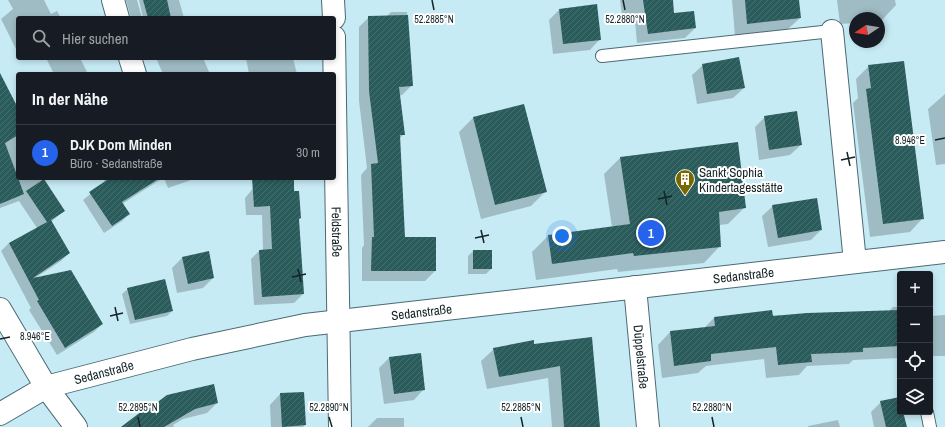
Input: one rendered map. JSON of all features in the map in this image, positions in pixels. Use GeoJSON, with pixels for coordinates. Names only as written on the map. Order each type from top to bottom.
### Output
{"type":"FeatureCollection","features":[{"type":"Feature","properties":{"kind":"street"},"geometry":{"type":"LineString","coordinates":[[113,0],[117,16]]}},
{"type":"Feature","properties":{"kind":"street"},"geometry":{"type":"LineString","coordinates":[[333,0],[334,16]]}},
{"type":"Feature","properties":{"kind":"street"},"geometry":{"type":"LineString","coordinates":[[832,31],[856,262]]}},
{"type":"Feature","properties":{"kind":"street"},"geometry":{"type":"LineString","coordinates":[[131,60],[134,72]]}},
{"type":"Feature","properties":{"kind":"street","name":"Feldstraße"},"geometry":{"type":"LineString","coordinates":[[334,60],[334,72]]}},
{"type":"Feature","properties":{"kind":"street","name":"Feldstraße"},"geometry":{"type":"LineString","coordinates":[[336,179],[340,427]]}},
{"type":"Feature","properties":{"kind":"street","name":"Sedanstraße"},"geometry":{"type":"LineString","coordinates":[[0,414],[46,387],[192,349],[305,325],[945,252]]}},
{"type":"Feature","properties":{"kind":"street","name":"Düppelstraße"},"geometry":{"type":"LineString","coordinates":[[635,287],[648,427]]}},
{"type":"Feature","properties":{"kind":"street"},"geometry":{"type":"LineString","coordinates":[[0,309],[46,387],[76,427]]}},
{"type":"Feature","properties":{"kind":"lane"},"geometry":{"type":"LineString","coordinates":[[602,56],[832,31]]}},
{"type":"Feature","properties":{"kind":"lane"},"geometry":{"type":"LineString","coordinates":[[928,415],[930,427]]}},
{"type":"Feature","properties":{"kind":"building"},"geometry":{"type":"Polygon","coordinates":[[[143,0],[167,0],[171,16],[147,16],[143,0]]]}},
{"type":"Feature","properties":{"kind":"building"},"geometry":{"type":"Polygon","coordinates":[[[643,0],[673,0],[674,13],[694,11],[696,28],[648,34],[643,0]]]}},
{"type":"Feature","properties":{"kind":"building"},"geometry":{"type":"Polygon","coordinates":[[[745,0],[799,0],[801,18],[747,24],[745,0]]]}},
{"type":"Feature","properties":{"kind":"building"},"geometry":{"type":"Polygon","coordinates":[[[597,4],[601,40],[563,44],[559,9],[597,4]]]}},
{"type":"Feature","properties":{"kind":"building"},"geometry":{"type":"Polygon","coordinates":[[[408,15],[413,86],[399,87],[405,135],[400,135],[405,237],[436,237],[436,271],[371,271],[372,237],[374,237],[371,164],[378,163],[369,91],[368,16],[408,15]]]}},
{"type":"Feature","properties":{"kind":"building"},"geometry":{"type":"Polygon","coordinates":[[[739,57],[745,88],[707,94],[702,64],[739,57]]]}},
{"type":"Feature","properties":{"kind":"building"},"geometry":{"type":"Polygon","coordinates":[[[904,61],[924,219],[883,224],[866,89],[871,88],[868,65],[904,61]]]}},
{"type":"Feature","properties":{"kind":"building"},"geometry":{"type":"Polygon","coordinates":[[[0,73],[16,104],[16,136],[5,143],[16,173],[16,180],[19,180],[24,194],[0,204],[0,73]]]}},
{"type":"Feature","properties":{"kind":"building"},"geometry":{"type":"Polygon","coordinates":[[[524,104],[547,192],[495,205],[473,117],[524,104]]]}},
{"type":"Feature","properties":{"kind":"building"},"geometry":{"type":"Polygon","coordinates":[[[797,111],[802,145],[769,150],[764,116],[797,111]]]}},
{"type":"Feature","properties":{"kind":"building","name":"Sankt Sophia Kindertagesstätte"},"geometry":{"type":"Polygon","coordinates":[[[738,142],[746,208],[719,212],[721,247],[634,256],[633,253],[552,264],[548,235],[630,224],[620,157],[738,142]]]}},
{"type":"Feature","properties":{"kind":"building"},"geometry":{"type":"Polygon","coordinates":[[[45,180],[65,211],[51,220],[70,253],[33,278],[71,270],[103,324],[65,348],[37,301],[39,300],[9,243],[47,222],[26,191],[45,180]]]}},
{"type":"Feature","properties":{"kind":"building"},"geometry":{"type":"Polygon","coordinates":[[[107,180],[157,180],[122,202],[130,214],[112,226],[89,192],[107,180]]]}},
{"type":"Feature","properties":{"kind":"building"},"geometry":{"type":"Polygon","coordinates":[[[252,180],[294,180],[294,191],[299,191],[301,218],[299,219],[304,294],[262,297],[259,250],[272,249],[270,206],[254,207],[252,180]]]}},
{"type":"Feature","properties":{"kind":"building"},"geometry":{"type":"Polygon","coordinates":[[[817,198],[822,230],[778,238],[772,205],[817,198]]]}},
{"type":"Feature","properties":{"kind":"building"},"geometry":{"type":"Polygon","coordinates":[[[473,250],[492,250],[492,269],[473,269],[473,250]]]}},
{"type":"Feature","properties":{"kind":"building"},"geometry":{"type":"Polygon","coordinates":[[[209,251],[214,278],[188,284],[182,257],[209,251]]]}},
{"type":"Feature","properties":{"kind":"building"},"geometry":{"type":"Polygon","coordinates":[[[165,279],[173,311],[135,320],[127,288],[165,279]]]}},
{"type":"Feature","properties":{"kind":"building"},"geometry":{"type":"Polygon","coordinates":[[[772,310],[773,316],[807,313],[897,310],[897,346],[863,348],[863,352],[811,354],[812,362],[778,365],[776,347],[711,354],[711,361],[674,366],[670,331],[715,326],[714,317],[772,310]]]}},
{"type":"Feature","properties":{"kind":"building"},"geometry":{"type":"Polygon","coordinates":[[[592,337],[600,427],[564,427],[560,366],[499,377],[493,348],[534,340],[534,344],[592,337]]]}},
{"type":"Feature","properties":{"kind":"building"},"geometry":{"type":"Polygon","coordinates":[[[421,353],[425,390],[394,394],[389,357],[421,353]]]}},
{"type":"Feature","properties":{"kind":"building"},"geometry":{"type":"Polygon","coordinates":[[[214,384],[218,403],[195,409],[164,427],[121,427],[151,404],[157,416],[155,404],[167,395],[214,384]]]}},
{"type":"Feature","properties":{"kind":"building"},"geometry":{"type":"Polygon","coordinates":[[[304,392],[306,425],[282,427],[280,393],[304,392]]]}},
{"type":"Feature","properties":{"kind":"building"},"geometry":{"type":"Polygon","coordinates":[[[897,398],[897,415],[904,415],[907,427],[886,427],[880,401],[897,398]]]}},
{"type":"Feature","properties":{"kind":"place","name":"Sankt Sophia Kindertagesstätte"},"geometry":{"type":"Point","coordinates":[685,196]}},
{"type":"Feature","properties":{"kind":"place","name":"DJK Dom Minden"},"geometry":{"type":"Point","coordinates":[651,233]}}]}
